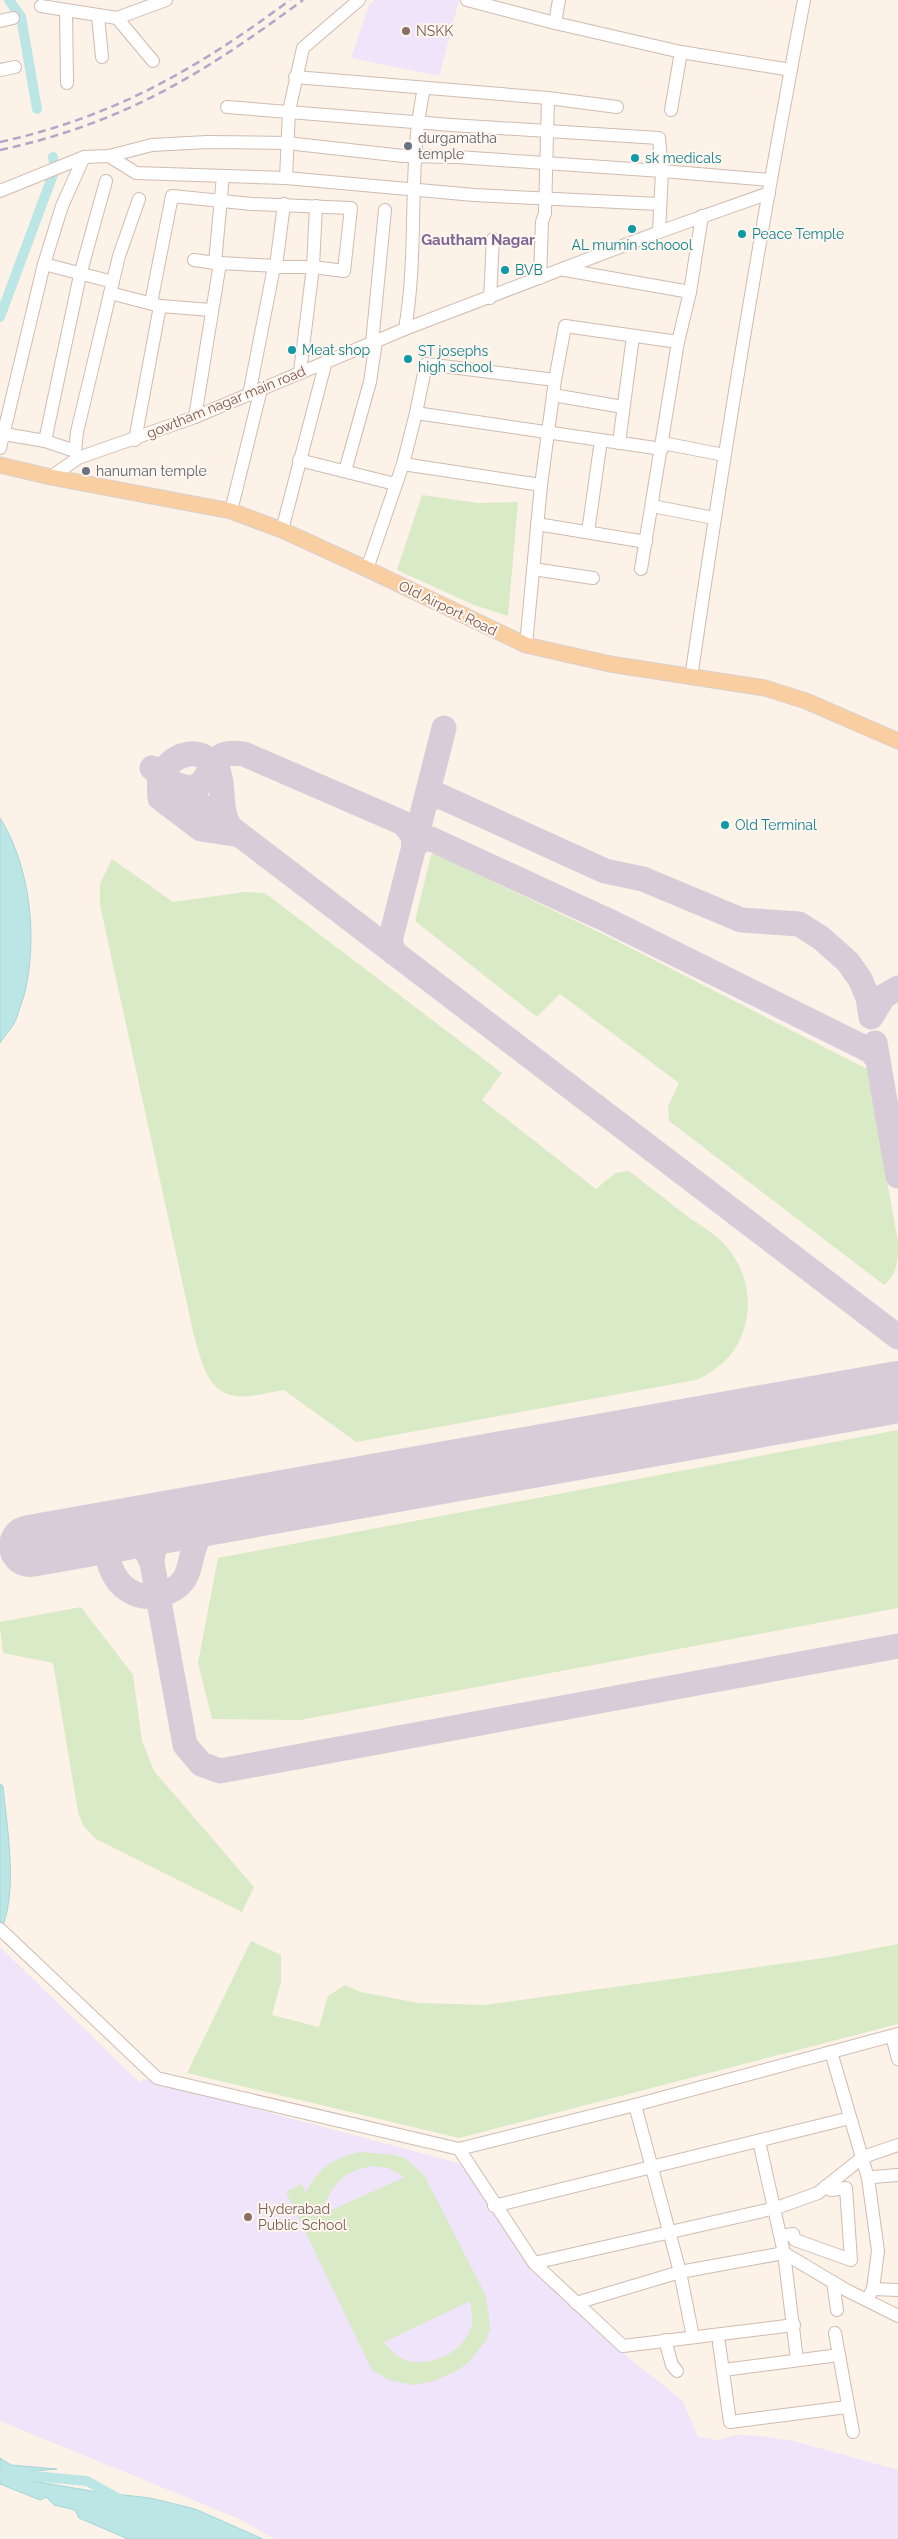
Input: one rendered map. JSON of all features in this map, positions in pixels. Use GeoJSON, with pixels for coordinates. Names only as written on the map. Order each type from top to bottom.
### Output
{"type":"FeatureCollection","features":[{"type":"Feature","properties":{"kind":"main road","name":"Old Airport Road"},"geometry":{"type":"LineString","coordinates":[[0,465],[51,477],[231,511],[282,530],[526,645],[610,664],[765,688],[806,701],[898,741]]}},
{"type":"Feature","properties":{"kind":"street"},"geometry":{"type":"LineString","coordinates":[[41,6],[117,18],[166,0]]}},
{"type":"Feature","properties":{"kind":"street"},"geometry":{"type":"LineString","coordinates":[[286,178],[289,111],[295,77],[303,48],[359,0]]}},
{"type":"Feature","properties":{"kind":"street"},"geometry":{"type":"LineString","coordinates":[[467,0],[555,23],[681,52],[791,70]]}},
{"type":"Feature","properties":{"kind":"street"},"geometry":{"type":"LineString","coordinates":[[555,23],[560,0]]}},
{"type":"Feature","properties":{"kind":"street"},"geometry":{"type":"LineString","coordinates":[[691,678],[724,455],[804,0]]}},
{"type":"Feature","properties":{"kind":"street"},"geometry":{"type":"LineString","coordinates":[[66,10],[67,83]]}},
{"type":"Feature","properties":{"kind":"street"},"geometry":{"type":"LineString","coordinates":[[98,16],[102,57]]}},
{"type":"Feature","properties":{"kind":"street"},"geometry":{"type":"LineString","coordinates":[[0,20],[13,18]]}},
{"type":"Feature","properties":{"kind":"street"},"geometry":{"type":"LineString","coordinates":[[117,18],[153,61]]}},
{"type":"Feature","properties":{"kind":"street"},"geometry":{"type":"LineString","coordinates":[[671,110],[681,52]]}},
{"type":"Feature","properties":{"kind":"street"},"geometry":{"type":"LineString","coordinates":[[0,70],[15,67]]}},
{"type":"Feature","properties":{"kind":"street"},"geometry":{"type":"LineString","coordinates":[[295,77],[548,98],[617,107]]}},
{"type":"Feature","properties":{"kind":"street"},"geometry":{"type":"LineString","coordinates":[[405,328],[409,307],[416,189],[417,122],[424,88]]}},
{"type":"Feature","properties":{"kind":"street"},"geometry":{"type":"LineString","coordinates":[[540,278],[548,98]]}},
{"type":"Feature","properties":{"kind":"street"},"geometry":{"type":"LineString","coordinates":[[227,107],[547,132],[659,138],[662,171],[659,232]]}},
{"type":"Feature","properties":{"kind":"street"},"geometry":{"type":"LineString","coordinates":[[0,191],[80,158],[109,156],[152,145],[207,142],[287,143],[415,156],[662,171],[770,186]]}},
{"type":"Feature","properties":{"kind":"street"},"geometry":{"type":"LineString","coordinates":[[109,156],[136,173],[286,178],[474,195],[659,204]]}},
{"type":"Feature","properties":{"kind":"street"},"geometry":{"type":"LineString","coordinates":[[0,448],[44,264],[62,206],[80,158]]}},
{"type":"Feature","properties":{"kind":"street"},"geometry":{"type":"LineString","coordinates":[[195,418],[217,263],[222,176]]}},
{"type":"Feature","properties":{"kind":"street"},"geometry":{"type":"LineString","coordinates":[[45,441],[80,274],[106,180]]}},
{"type":"Feature","properties":{"kind":"street","name":"gowtham nagar main road"},"geometry":{"type":"LineString","coordinates":[[51,477],[76,454],[135,440],[195,418],[405,328],[490,298],[702,216],[770,186]]}},
{"type":"Feature","properties":{"kind":"street"},"geometry":{"type":"LineString","coordinates":[[135,440],[172,196],[351,208],[344,270],[313,267],[274,267],[194,260]]}},
{"type":"Feature","properties":{"kind":"street"},"geometry":{"type":"LineString","coordinates":[[4,434],[45,441],[76,454],[77,432],[119,256],[139,199]]}},
{"type":"Feature","properties":{"kind":"street"},"geometry":{"type":"LineString","coordinates":[[249,395],[274,267],[276,266],[284,204]]}},
{"type":"Feature","properties":{"kind":"street"},"geometry":{"type":"LineString","coordinates":[[300,372],[313,267],[316,206]]}},
{"type":"Feature","properties":{"kind":"street"},"geometry":{"type":"LineString","coordinates":[[345,471],[370,382],[385,210]]}},
{"type":"Feature","properties":{"kind":"street"},"geometry":{"type":"LineString","coordinates":[[641,568],[678,342],[690,292],[702,216]]}},
{"type":"Feature","properties":{"kind":"street"},"geometry":{"type":"LineString","coordinates":[[490,298],[493,239]]}},
{"type":"Feature","properties":{"kind":"street"},"geometry":{"type":"LineString","coordinates":[[44,264],[80,274],[156,304],[211,310]]}},
{"type":"Feature","properties":{"kind":"street"},"geometry":{"type":"LineString","coordinates":[[562,269],[690,292]]}},
{"type":"Feature","properties":{"kind":"street"},"geometry":{"type":"LineString","coordinates":[[526,645],[547,433],[565,326],[678,342]]}},
{"type":"Feature","properties":{"kind":"street"},"geometry":{"type":"LineString","coordinates":[[619,443],[632,336]]}},
{"type":"Feature","properties":{"kind":"street"},"geometry":{"type":"LineString","coordinates":[[282,530],[326,361]]}},
{"type":"Feature","properties":{"kind":"street"},"geometry":{"type":"LineString","coordinates":[[367,570],[403,464],[426,364],[555,380]]}},
{"type":"Feature","properties":{"kind":"street"},"geometry":{"type":"LineString","coordinates":[[231,511],[261,389]]}},
{"type":"Feature","properties":{"kind":"street"},"geometry":{"type":"LineString","coordinates":[[553,395],[623,407]]}},
{"type":"Feature","properties":{"kind":"street"},"geometry":{"type":"LineString","coordinates":[[416,413],[619,443],[662,446],[724,455]]}},
{"type":"Feature","properties":{"kind":"street"},"geometry":{"type":"LineString","coordinates":[[588,532],[601,440]]}},
{"type":"Feature","properties":{"kind":"street"},"geometry":{"type":"LineString","coordinates":[[299,460],[395,484]]}},
{"type":"Feature","properties":{"kind":"street"},"geometry":{"type":"LineString","coordinates":[[403,464],[541,485]]}},
{"type":"Feature","properties":{"kind":"street"},"geometry":{"type":"LineString","coordinates":[[652,506],[714,518]]}},
{"type":"Feature","properties":{"kind":"street"},"geometry":{"type":"LineString","coordinates":[[537,524],[646,542]]}},
{"type":"Feature","properties":{"kind":"street"},"geometry":{"type":"LineString","coordinates":[[533,569],[593,578]]}},
{"type":"Feature","properties":{"kind":"street"},"geometry":{"type":"LineString","coordinates":[[1,1930],[157,2078],[459,2149],[635,2105],[895,2035],[898,2059]]}},
{"type":"Feature","properties":{"kind":"street"},"geometry":{"type":"LineString","coordinates":[[830,2052],[868,2178],[878,2251],[870,2294]]}},
{"type":"Feature","properties":{"kind":"street"},"geometry":{"type":"LineString","coordinates":[[635,2105],[650,2168],[680,2272],[693,2337]]}},
{"type":"Feature","properties":{"kind":"street"},"geometry":{"type":"LineString","coordinates":[[494,2206],[850,2118]]}},
{"type":"Feature","properties":{"kind":"street"},"geometry":{"type":"LineString","coordinates":[[759,2141],[776,2208],[784,2253],[797,2360]]}},
{"type":"Feature","properties":{"kind":"street"},"geometry":{"type":"LineString","coordinates":[[534,2263],[668,2231],[776,2208],[818,2192],[863,2157],[898,2145]]}},
{"type":"Feature","properties":{"kind":"street"},"geometry":{"type":"LineString","coordinates":[[459,2149],[494,2206],[534,2263],[623,2346],[794,2325]]}},
{"type":"Feature","properties":{"kind":"street"},"geometry":{"type":"LineString","coordinates":[[873,2177],[898,2175]]}},
{"type":"Feature","properties":{"kind":"street"},"geometry":{"type":"LineString","coordinates":[[781,2236],[793,2234],[795,2240],[851,2260],[846,2188],[831,2190],[826,2186]]}},
{"type":"Feature","properties":{"kind":"street"},"geometry":{"type":"LineString","coordinates":[[576,2303],[680,2272],[784,2253],[833,2282],[870,2294],[898,2316]]}},
{"type":"Feature","properties":{"kind":"street"},"geometry":{"type":"LineString","coordinates":[[833,2282],[837,2310]]}},
{"type":"Feature","properties":{"kind":"street"},"geometry":{"type":"LineString","coordinates":[[870,2294],[898,2290]]}},
{"type":"Feature","properties":{"kind":"street"},"geometry":{"type":"LineString","coordinates":[[835,2333],[852,2432]]}},
{"type":"Feature","properties":{"kind":"street"},"geometry":{"type":"LineString","coordinates":[[665,2340],[672,2365],[677,2371]]}},
{"type":"Feature","properties":{"kind":"street"},"geometry":{"type":"LineString","coordinates":[[719,2343],[730,2422],[848,2407]]}},
{"type":"Feature","properties":{"kind":"street"},"geometry":{"type":"LineString","coordinates":[[723,2370],[839,2355]]}},
{"type":"Feature","properties":{"kind":"shaded area","name":"NSKK"},"geometry":{"type":"Polygon","coordinates":[[[375,0],[459,0],[439,76],[351,58],[369,5],[375,0]]]}},
{"type":"Feature","properties":{"kind":"shaded area","name":"Hyderabad Public School"},"geometry":{"type":"Polygon","coordinates":[[[0,1947],[140,2083],[143,2079],[462,2164],[526,2264],[626,2356],[683,2401],[698,2437],[718,2440],[737,2435],[794,2441],[898,2470],[898,2539],[275,2539],[242,2520],[0,2421],[0,1947]]]}},
{"type":"Feature","properties":{"kind":"green space"},"geometry":{"type":"Polygon","coordinates":[[[422,495],[478,503],[518,502],[508,616],[474,605],[397,570],[422,495]]]}},
{"type":"Feature","properties":{"kind":"green space"},"geometry":{"type":"Polygon","coordinates":[[[435,854],[607,936],[867,1069],[898,1242],[895,1271],[889,1281],[884,1285],[669,1121],[668,1107],[679,1083],[560,994],[537,1017],[415,921],[431,855],[435,854]]]}},
{"type":"Feature","properties":{"kind":"green space"},"geometry":{"type":"Polygon","coordinates":[[[112,859],[173,902],[245,892],[265,893],[502,1073],[482,1100],[596,1189],[615,1173],[629,1171],[707,1230],[726,1246],[733,1255],[739,1265],[746,1285],[748,1296],[747,1318],[741,1338],[732,1353],[720,1366],[696,1380],[356,1442],[284,1390],[254,1396],[237,1396],[227,1394],[219,1389],[207,1374],[194,1336],[100,905],[100,884],[112,859]]]}},
{"type":"Feature","properties":{"kind":"green space"},"geometry":{"type":"Polygon","coordinates":[[[898,1430],[898,1608],[300,1720],[212,1719],[198,1663],[218,1558],[898,1430]]]}},
{"type":"Feature","properties":{"kind":"green space"},"geometry":{"type":"Polygon","coordinates":[[[81,1607],[133,1675],[142,1741],[154,1771],[254,1887],[242,1912],[96,1839],[83,1825],[78,1812],[53,1663],[3,1653],[0,1627],[0,1622],[81,1607]]]}},
{"type":"Feature","properties":{"kind":"green space"},"geometry":{"type":"Polygon","coordinates":[[[251,1941],[281,1955],[281,1981],[272,2015],[319,2027],[328,1996],[345,1985],[360,1992],[419,2003],[485,2005],[830,1957],[898,1944],[898,2024],[459,2138],[187,2073],[251,1941]]]}},
{"type":"Feature","properties":{"kind":"green space"},"geometry":{"type":"Polygon","coordinates":[[[360,2152],[395,2155],[406,2159],[424,2175],[485,2294],[490,2330],[486,2340],[470,2361],[458,2370],[434,2381],[413,2385],[389,2380],[372,2370],[286,2192],[302,2184],[306,2193],[315,2177],[321,2171],[335,2161],[360,2152]],[[372,2166],[353,2172],[339,2181],[329,2195],[323,2214],[405,2177],[388,2168],[372,2166]],[[470,2301],[384,2342],[396,2355],[408,2361],[431,2361],[442,2357],[462,2344],[468,2334],[472,2324],[470,2301]]]}},
{"type":"Feature","properties":{"kind":"water"},"geometry":{"type":"Polygon","coordinates":[[[0,818],[10,837],[25,879],[31,925],[31,948],[25,992],[16,1020],[0,1043],[0,818]]]}},
{"type":"Feature","properties":{"kind":"water"},"geometry":{"type":"Polygon","coordinates":[[[0,1784],[3,1786],[9,1841],[10,1880],[6,1916],[0,1933],[0,1784]]]}},
{"type":"Feature","properties":{"kind":"water"},"geometry":{"type":"Polygon","coordinates":[[[0,2458],[11,2465],[57,2469],[25,2472],[27,2480],[97,2492],[150,2498],[195,2509],[263,2539],[128,2539],[79,2518],[75,2510],[54,2505],[46,2497],[40,2500],[0,2484],[0,2458]]]}},
{"type":"Feature","properties":{"kind":"waterway"},"geometry":{"type":"LineString","coordinates":[[9,0],[21,17],[37,109]]}},
{"type":"Feature","properties":{"kind":"waterway"},"geometry":{"type":"LineString","coordinates":[[0,317],[55,169],[53,157]]}},
{"type":"Feature","properties":{"kind":"waterway"},"geometry":{"type":"LineString","coordinates":[[0,2473],[87,2481],[121,2500]]}},
{"type":"Feature","properties":{"kind":"taxiway"},"geometry":{"type":"LineString","coordinates":[[394,953],[390,940],[444,728]]}},
{"type":"Feature","properties":{"kind":"taxiway"},"geometry":{"type":"LineString","coordinates":[[173,783],[185,787],[194,787],[204,780],[215,761],[221,756],[230,753],[244,754],[403,823],[413,835],[414,847]]}},
{"type":"Feature","properties":{"kind":"taxiway"},"geometry":{"type":"LineString","coordinates":[[231,828],[223,808],[220,777],[217,768],[210,760],[200,755],[187,754],[178,757],[165,768],[159,784],[160,798],[201,829],[240,835]]}},
{"type":"Feature","properties":{"kind":"taxiway"},"geometry":{"type":"LineString","coordinates":[[152,768],[898,1337]]}},
{"type":"Feature","properties":{"kind":"taxiway"},"geometry":{"type":"LineString","coordinates":[[425,803],[429,799],[440,796],[605,871],[643,879],[741,920],[799,924],[821,938],[848,962],[860,979],[868,998],[871,1017],[884,996],[898,988]]}},
{"type":"Feature","properties":{"kind":"taxiway"},"geometry":{"type":"LineString","coordinates":[[414,847],[422,839],[431,839],[609,921],[871,1051],[877,1059]]}},
{"type":"Feature","properties":{"kind":"taxiway"},"geometry":{"type":"LineString","coordinates":[[875,1043],[898,1176]]}},
{"type":"Feature","properties":{"kind":"taxiway"},"geometry":{"type":"LineString","coordinates":[[884,1395],[898,1384]]}},
{"type":"Feature","properties":{"kind":"taxiway"},"geometry":{"type":"LineString","coordinates":[[230,1510],[181,1508],[143,1510],[135,1512],[119,1522],[111,1535],[108,1551],[110,1566],[118,1581],[130,1591],[145,1596],[163,1594],[173,1590],[184,1579],[196,1543],[203,1531],[218,1518],[236,1509]]}},
{"type":"Feature","properties":{"kind":"taxiway"},"geometry":{"type":"LineString","coordinates":[[152,1563],[154,1549],[163,1532],[180,1519]]}},
{"type":"Feature","properties":{"kind":"taxiway"},"geometry":{"type":"LineString","coordinates":[[112,1531],[132,1537],[149,1556],[152,1563],[185,1745],[201,1764],[220,1771],[898,1646]]}},
{"type":"Feature","properties":{"kind":"runway"},"geometry":{"type":"LineString","coordinates":[[30,1546],[898,1392]]}},
{"type":"Feature","properties":{"kind":"railway"},"geometry":{"type":"LineString","coordinates":[[0,142],[41,132],[80,119],[153,88],[221,48],[290,0]]}},
{"type":"Feature","properties":{"kind":"railway"},"geometry":{"type":"LineString","coordinates":[[0,150],[45,139],[86,126],[160,93],[231,51],[303,0]]}},
{"type":"Feature","properties":{"kind":"place","name":"NSKK"},"geometry":{"type":"Point","coordinates":[406,31]}},
{"type":"Feature","properties":{"kind":"place","name":"durgamatha temple"},"geometry":{"type":"Point","coordinates":[408,146]}},
{"type":"Feature","properties":{"kind":"place","name":"sk medicals"},"geometry":{"type":"Point","coordinates":[635,158]}},
{"type":"Feature","properties":{"kind":"place","name":"AL mumin schoool"},"geometry":{"type":"Point","coordinates":[632,229]}},
{"type":"Feature","properties":{"kind":"place","name":"Peace Temple"},"geometry":{"type":"Point","coordinates":[742,234]}},
{"type":"Feature","properties":{"kind":"place","name":"BVB"},"geometry":{"type":"Point","coordinates":[505,270]}},
{"type":"Feature","properties":{"kind":"place","name":"Meat shop"},"geometry":{"type":"Point","coordinates":[292,350]}},
{"type":"Feature","properties":{"kind":"place","name":"ST josephs high school"},"geometry":{"type":"Point","coordinates":[408,359]}},
{"type":"Feature","properties":{"kind":"place","name":"hanuman temple"},"geometry":{"type":"Point","coordinates":[86,471]}},
{"type":"Feature","properties":{"kind":"place","name":"Old Terminal"},"geometry":{"type":"Point","coordinates":[725,825]}},
{"type":"Feature","properties":{"kind":"place","name":"Hyderabad Public School"},"geometry":{"type":"Point","coordinates":[248,2217]}},
{"type":"Feature","properties":{"kind":"district","name":"Gautham Nagar"},"geometry":{"type":"Point","coordinates":[478,240]}}]}
